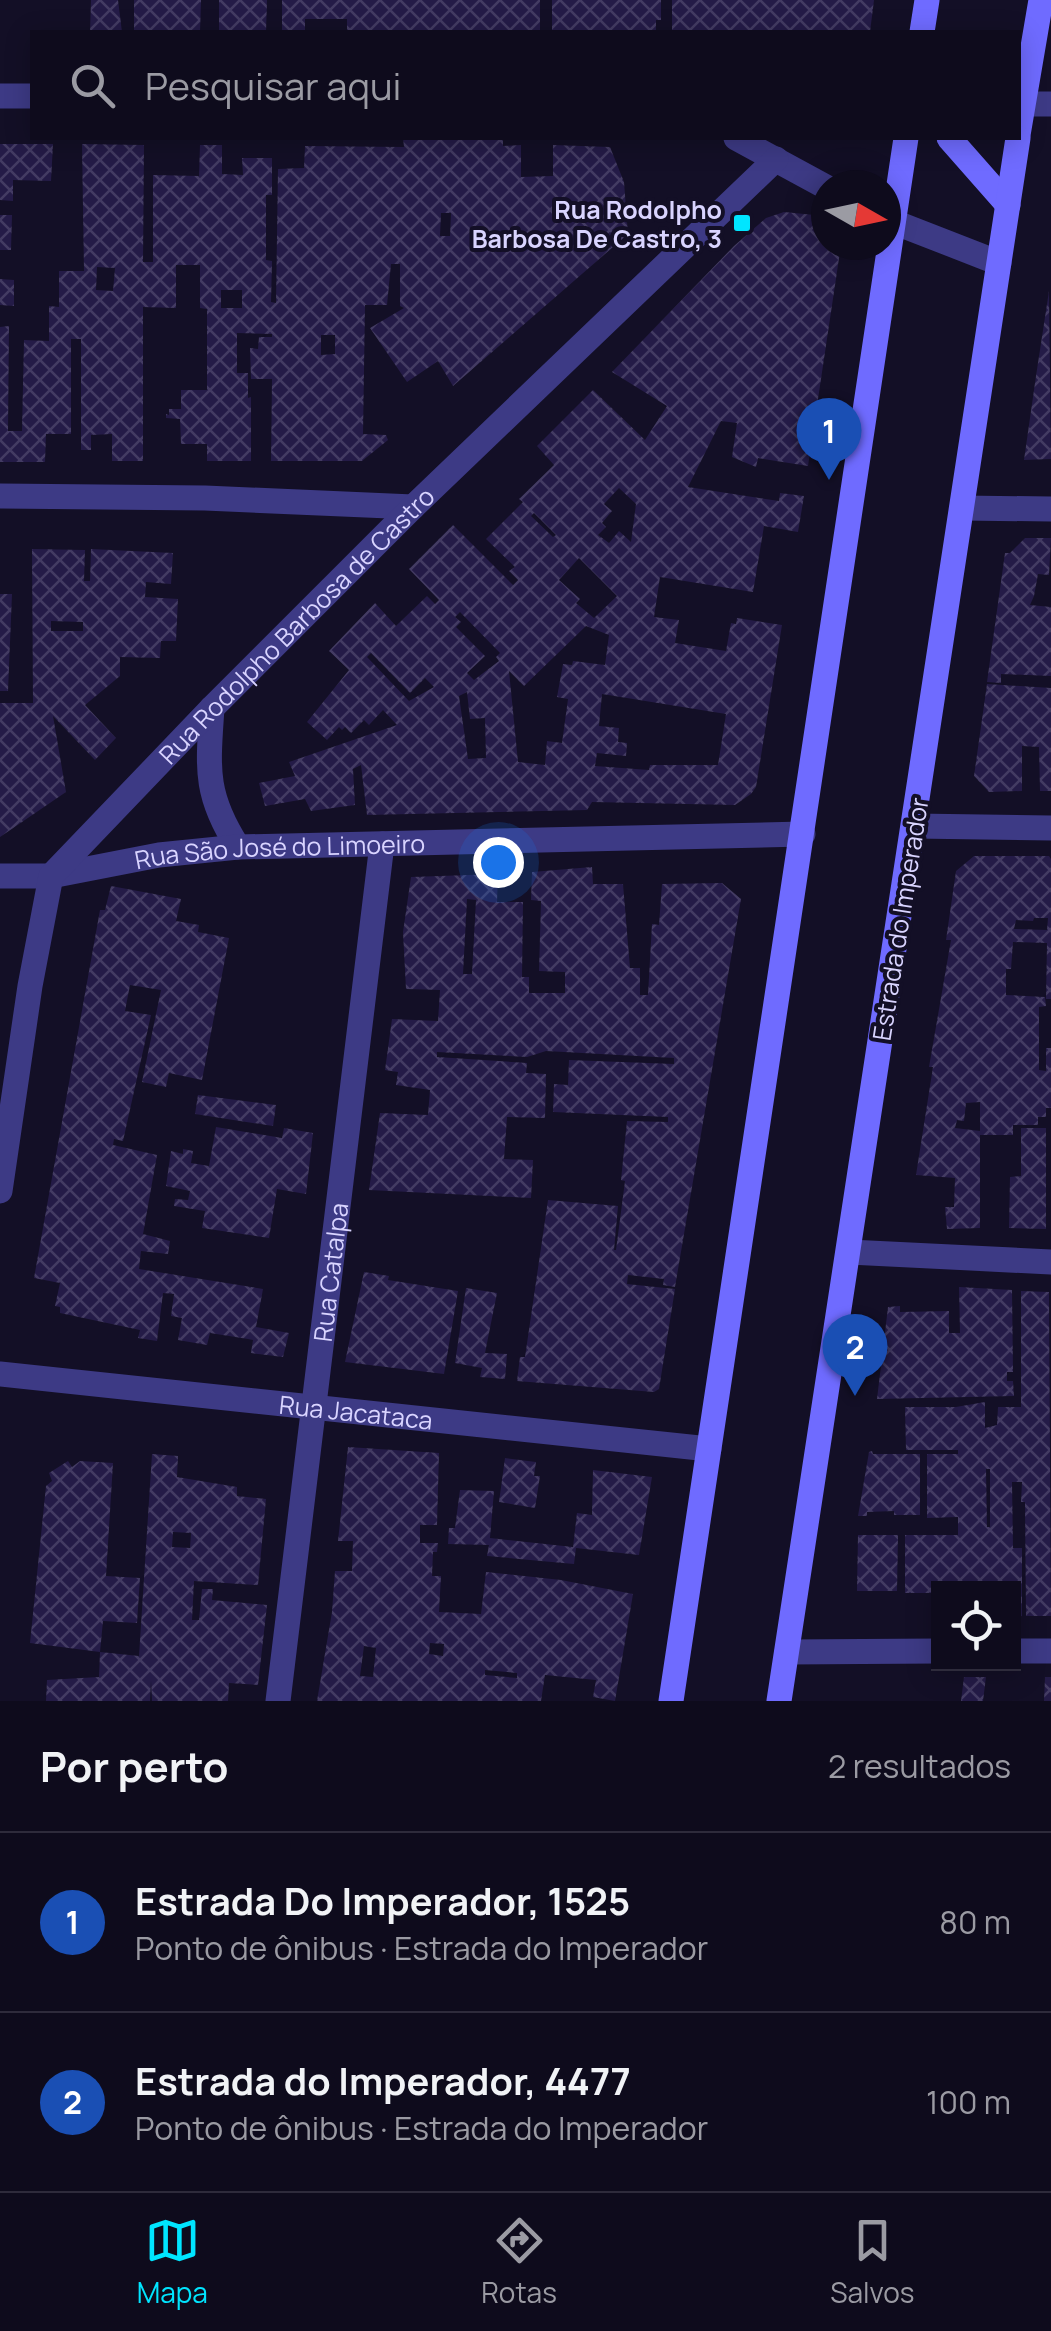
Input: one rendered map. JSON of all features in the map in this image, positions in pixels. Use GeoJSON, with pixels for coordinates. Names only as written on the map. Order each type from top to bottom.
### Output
{"type":"FeatureCollection","features":[{"type":"Feature","properties":{"kind":"main road"},"geometry":{"type":"LineString","coordinates":[[922,30],[928,0]]}},
{"type":"Feature","properties":{"kind":"main road","name":"Estrada do Imperador"},"geometry":{"type":"LineString","coordinates":[[1021,104],[1041,0]]}},
{"type":"Feature","properties":{"kind":"main road"},"geometry":{"type":"LineString","coordinates":[[900,170],[906,140]]}},
{"type":"Feature","properties":{"kind":"main road"},"geometry":{"type":"LineString","coordinates":[[951,140],[1008,205]]}},
{"type":"Feature","properties":{"kind":"main road","name":"Estrada do Imperador"},"geometry":{"type":"LineString","coordinates":[[779,1701],[1017,140]]}},
{"type":"Feature","properties":{"kind":"main road"},"geometry":{"type":"LineString","coordinates":[[671,1701],[803,834],[885,260]]}},
{"type":"Feature","properties":{"kind":"street"},"geometry":{"type":"LineString","coordinates":[[0,96],[30,96]]}},
{"type":"Feature","properties":{"kind":"street"},"geometry":{"type":"LineString","coordinates":[[1021,104],[1051,104]]}},
{"type":"Feature","properties":{"kind":"street"},"geometry":{"type":"LineString","coordinates":[[740,140],[811,179]]}},
{"type":"Feature","properties":{"kind":"street","name":"Rua Rodolpho Barbosa de Castro"},"geometry":{"type":"LineString","coordinates":[[51,876],[413,507],[776,159]]}},
{"type":"Feature","properties":{"kind":"street"},"geometry":{"type":"LineString","coordinates":[[901,226],[1000,263]]}},
{"type":"Feature","properties":{"kind":"street"},"geometry":{"type":"LineString","coordinates":[[0,496],[204,498],[413,507]]}},
{"type":"Feature","properties":{"kind":"street"},"geometry":{"type":"LineString","coordinates":[[962,508],[1051,509]]}},
{"type":"Feature","properties":{"kind":"street"},"geometry":{"type":"LineString","coordinates":[[212,708],[210,791],[219,817],[238,846]]}},
{"type":"Feature","properties":{"kind":"street"},"geometry":{"type":"LineString","coordinates":[[914,826],[1051,828]]}},
{"type":"Feature","properties":{"kind":"street","name":"Rua São José do Limoeiro"},"geometry":{"type":"LineString","coordinates":[[0,876],[51,876],[238,846],[803,834]]}},
{"type":"Feature","properties":{"kind":"street","name":"Rua Catalpa"},"geometry":{"type":"LineString","coordinates":[[278,1701],[382,844]]}},
{"type":"Feature","properties":{"kind":"street"},"geometry":{"type":"LineString","coordinates":[[0,1191],[30,986],[51,876]]}},
{"type":"Feature","properties":{"kind":"street"},"geometry":{"type":"LineString","coordinates":[[848,1252],[1051,1262]]}},
{"type":"Feature","properties":{"kind":"street","name":"Rua Jacataca"},"geometry":{"type":"LineString","coordinates":[[0,1374],[709,1450]]}},
{"type":"Feature","properties":{"kind":"street"},"geometry":{"type":"LineString","coordinates":[[1021,1651],[1051,1650]]}},
{"type":"Feature","properties":{"kind":"street"},"geometry":{"type":"LineString","coordinates":[[787,1652],[931,1651]]}},
{"type":"Feature","properties":{"kind":"building"},"geometry":{"type":"Polygon","coordinates":[[[91,0],[118,0],[122,30],[90,30],[91,0]]]}},
{"type":"Feature","properties":{"kind":"building"},"geometry":{"type":"Polygon","coordinates":[[[134,0],[201,0],[200,30],[134,30],[134,0]]]}},
{"type":"Feature","properties":{"kind":"building"},"geometry":{"type":"Polygon","coordinates":[[[219,0],[267,0],[266,30],[219,30],[219,0]]]}},
{"type":"Feature","properties":{"kind":"building"},"geometry":{"type":"Polygon","coordinates":[[[282,0],[540,0],[540,30],[347,30],[347,19],[305,19],[305,30],[282,30],[282,0]]]}},
{"type":"Feature","properties":{"kind":"building"},"geometry":{"type":"Polygon","coordinates":[[[552,0],[661,0],[661,20],[656,20],[656,30],[552,30],[552,0]]]}},
{"type":"Feature","properties":{"kind":"building"},"geometry":{"type":"Polygon","coordinates":[[[672,0],[874,0],[870,30],[672,30],[672,0]]]}},
{"type":"Feature","properties":{"kind":"building"},"geometry":{"type":"Polygon","coordinates":[[[403,140],[503,140],[503,146],[521,145],[521,177],[553,176],[553,145],[610,147],[624,182],[628,234],[453,386],[438,361],[407,382],[370,328],[404,308],[400,306],[400,264],[391,264],[387,305],[365,305],[363,434],[386,435],[388,440],[362,461],[271,461],[272,379],[251,379],[250,348],[258,349],[259,337],[272,334],[237,333],[237,373],[248,373],[248,398],[251,397],[251,461],[207,461],[207,444],[181,444],[180,419],[166,418],[166,414],[169,415],[169,409],[181,409],[181,390],[207,390],[207,309],[200,308],[200,265],[176,265],[176,308],[143,307],[143,461],[112,461],[112,434],[91,435],[91,450],[81,450],[81,339],[71,339],[71,434],[46,434],[45,462],[0,462],[0,327],[9,326],[8,431],[22,431],[24,340],[49,341],[49,306],[59,307],[59,271],[84,271],[82,144],[144,145],[143,262],[153,262],[153,175],[199,176],[200,145],[222,145],[222,174],[243,175],[242,158],[272,158],[272,195],[266,195],[266,260],[272,261],[271,302],[276,303],[278,169],[304,168],[305,146],[404,147],[403,140]],[[441,213],[440,236],[450,236],[451,213],[441,213]],[[97,267],[96,290],[113,291],[115,268],[97,267]],[[221,290],[221,308],[242,308],[242,290],[221,290]],[[321,335],[321,355],[335,354],[335,335],[321,335]]]}},
{"type":"Feature","properties":{"kind":"building"},"geometry":{"type":"Polygon","coordinates":[[[0,144],[53,144],[51,181],[13,180],[13,201],[0,200],[0,144]]]}},
{"type":"Feature","properties":{"kind":"building"},"geometry":{"type":"Polygon","coordinates":[[[784,212],[811,215],[811,260],[839,260],[808,466],[758,458],[756,467],[732,457],[737,423],[721,421],[688,487],[779,501],[780,493],[804,496],[798,532],[764,526],[753,592],[660,577],[654,617],[679,620],[675,643],[726,651],[731,623],[736,624],[737,618],[782,625],[756,787],[751,794],[735,805],[592,802],[587,810],[367,815],[361,765],[353,769],[355,805],[311,811],[305,799],[265,806],[259,783],[295,776],[289,762],[397,725],[383,710],[369,725],[364,720],[351,733],[339,727],[327,740],[307,722],[349,670],[329,651],[375,603],[396,626],[427,596],[435,604],[439,600],[409,569],[453,525],[513,585],[518,580],[509,571],[515,567],[486,539],[554,465],[537,446],[593,390],[645,440],[667,406],[612,372],[766,218],[784,212]],[[619,488],[604,504],[612,511],[598,535],[609,543],[619,531],[631,542],[636,504],[619,488]],[[534,513],[531,516],[553,537],[556,535],[534,513]],[[579,558],[559,580],[580,599],[576,603],[594,618],[617,596],[579,558]],[[460,612],[455,617],[461,622],[456,627],[485,656],[467,673],[474,680],[499,661],[496,657],[500,653],[460,612]],[[586,626],[524,686],[509,671],[518,762],[545,765],[547,741],[562,743],[568,699],[557,697],[563,664],[572,665],[573,661],[605,665],[609,635],[586,626]],[[371,653],[367,657],[409,701],[434,687],[425,678],[410,693],[371,653]],[[467,692],[459,696],[468,759],[486,758],[485,718],[470,719],[467,692]],[[602,694],[599,726],[619,728],[618,742],[627,743],[626,756],[597,753],[595,766],[649,770],[650,765],[718,765],[726,714],[602,694]]]}},
{"type":"Feature","properties":{"kind":"building"},"geometry":{"type":"Polygon","coordinates":[[[0,215],[12,215],[11,250],[0,250],[0,215]]]}},
{"type":"Feature","properties":{"kind":"building"},"geometry":{"type":"Polygon","coordinates":[[[0,279],[14,280],[14,306],[0,305],[0,279]]]}},
{"type":"Feature","properties":{"kind":"building"},"geometry":{"type":"Polygon","coordinates":[[[1049,291],[1051,459],[1024,460],[1036,376],[1049,291]]]}},
{"type":"Feature","properties":{"kind":"building"},"geometry":{"type":"Polygon","coordinates":[[[1025,538],[1051,538],[1049,575],[1038,574],[1030,605],[1051,607],[1051,676],[1001,674],[1001,683],[987,682],[1005,553],[1025,538]]]}},
{"type":"Feature","properties":{"kind":"building"},"geometry":{"type":"Polygon","coordinates":[[[32,549],[85,550],[84,581],[90,581],[91,549],[173,553],[171,584],[146,582],[145,597],[178,599],[176,641],[161,641],[160,658],[120,657],[120,676],[85,705],[116,738],[95,760],[53,716],[66,792],[0,837],[0,703],[33,703],[32,549]],[[51,621],[51,631],[83,631],[83,622],[51,621]]]}},
{"type":"Feature","properties":{"kind":"building"},"geometry":{"type":"Polygon","coordinates":[[[0,594],[12,594],[8,691],[0,691],[0,594]]]}},
{"type":"Feature","properties":{"kind":"building"},"geometry":{"type":"Polygon","coordinates":[[[987,684],[1051,688],[1051,791],[1040,791],[1039,747],[1022,746],[1022,791],[989,792],[974,776],[987,684]]]}},
{"type":"Feature","properties":{"kind":"building"},"geometry":{"type":"Polygon","coordinates":[[[974,856],[1051,859],[1051,999],[1046,999],[1047,943],[1013,942],[1011,969],[1006,969],[1006,995],[1045,997],[1046,1006],[1039,1007],[1039,1070],[1046,1071],[1046,1048],[1051,1048],[1051,1108],[1046,1108],[1046,1117],[1038,1117],[1038,1125],[1013,1125],[1013,1135],[980,1135],[980,1228],[947,1229],[945,1207],[954,1207],[955,1178],[916,1175],[933,1067],[929,1067],[951,940],[946,940],[956,871],[974,856]],[[1048,918],[1016,920],[1014,929],[1047,930],[1048,918]],[[980,1102],[966,1103],[964,1121],[957,1120],[955,1128],[980,1131],[980,1102]]]}},
{"type":"Feature","properties":{"kind":"building"},"geometry":{"type":"Polygon","coordinates":[[[592,867],[593,884],[623,884],[630,968],[640,968],[640,995],[648,995],[652,924],[659,925],[662,884],[722,883],[741,899],[675,1287],[663,1285],[664,1279],[628,1275],[627,1284],[675,1289],[659,1389],[654,1392],[517,1381],[520,1357],[525,1357],[548,1200],[618,1206],[616,1250],[625,1181],[621,1180],[627,1121],[668,1122],[668,1117],[553,1112],[554,1084],[568,1085],[569,1060],[674,1064],[674,1058],[546,1051],[527,1057],[437,1052],[437,1057],[527,1063],[526,1073],[546,1074],[545,1118],[507,1117],[504,1159],[533,1160],[531,1198],[369,1190],[380,1113],[428,1115],[430,1090],[396,1085],[398,1072],[385,1070],[392,1019],[438,1021],[440,990],[406,989],[403,932],[411,877],[498,874],[497,902],[523,902],[522,977],[529,977],[529,993],[565,993],[565,972],[539,971],[541,901],[531,900],[532,872],[592,867]],[[467,899],[463,974],[472,974],[476,900],[467,899]]]}},
{"type":"Feature","properties":{"kind":"building"},"geometry":{"type":"Polygon","coordinates":[[[111,886],[181,899],[176,921],[199,925],[198,932],[229,938],[202,1080],[169,1073],[166,1087],[142,1082],[161,990],[130,985],[125,1011],[151,1015],[123,1141],[114,1139],[113,1145],[157,1155],[143,1234],[170,1241],[168,1254],[141,1251],[139,1269],[263,1289],[256,1327],[289,1333],[283,1357],[251,1353],[253,1340],[248,1339],[210,1333],[207,1345],[178,1340],[182,1318],[171,1316],[174,1294],[163,1293],[157,1341],[138,1338],[140,1330],[60,1313],[60,1307],[55,1306],[60,1283],[34,1278],[100,910],[105,910],[111,886]]]}},
{"type":"Feature","properties":{"kind":"building"},"geometry":{"type":"Polygon","coordinates":[[[198,1095],[276,1105],[273,1126],[195,1114],[198,1095]]]}},
{"type":"Feature","properties":{"kind":"building"},"geometry":{"type":"Polygon","coordinates":[[[216,1127],[282,1138],[284,1128],[313,1133],[306,1194],[277,1189],[269,1238],[202,1228],[205,1211],[174,1206],[175,1199],[188,1200],[190,1191],[166,1186],[171,1151],[193,1151],[191,1163],[209,1166],[216,1127]]]}},
{"type":"Feature","properties":{"kind":"building"},"geometry":{"type":"Polygon","coordinates":[[[1021,1128],[1046,1128],[1046,1229],[1009,1228],[1010,1177],[1021,1176],[1021,1128]]]}},
{"type":"Feature","properties":{"kind":"building"},"geometry":{"type":"Polygon","coordinates":[[[364,1272],[389,1276],[388,1280],[458,1291],[444,1374],[345,1362],[364,1272]]]}},
{"type":"Feature","properties":{"kind":"building"},"geometry":{"type":"Polygon","coordinates":[[[959,1287],[1012,1290],[1013,1372],[1007,1372],[1007,1381],[1013,1381],[1014,1396],[877,1399],[888,1307],[900,1306],[900,1312],[949,1311],[949,1333],[960,1333],[959,1287]]]}},
{"type":"Feature","properties":{"kind":"building"},"geometry":{"type":"Polygon","coordinates":[[[466,1288],[497,1293],[485,1353],[507,1354],[505,1379],[480,1377],[482,1368],[455,1363],[466,1288]]]}},
{"type":"Feature","properties":{"kind":"building"},"geometry":{"type":"Polygon","coordinates":[[[1021,1291],[1049,1292],[1051,1616],[1026,1616],[1022,1482],[1012,1482],[1013,1548],[1022,1548],[1022,1616],[1021,1581],[931,1581],[931,1593],[905,1593],[905,1535],[958,1535],[958,1517],[927,1518],[927,1454],[958,1454],[958,1450],[906,1450],[905,1407],[956,1407],[985,1402],[985,1428],[997,1425],[998,1407],[1021,1407],[1021,1291]],[[986,1469],[987,1527],[990,1469],[986,1469]]]}},
{"type":"Feature","properties":{"kind":"building"},"geometry":{"type":"Polygon","coordinates":[[[348,1447],[439,1453],[437,1525],[420,1525],[420,1543],[438,1543],[437,1552],[433,1552],[432,1576],[441,1576],[439,1612],[481,1614],[486,1572],[561,1580],[633,1594],[615,1701],[593,1697],[596,1680],[545,1675],[541,1701],[317,1701],[335,1571],[352,1571],[353,1541],[338,1541],[348,1447]],[[430,1643],[429,1654],[443,1656],[444,1644],[430,1643]],[[364,1646],[360,1676],[373,1677],[376,1648],[364,1646]],[[485,1670],[485,1675],[517,1678],[517,1673],[485,1670]]]}},
{"type":"Feature","properties":{"kind":"building"},"geometry":{"type":"Polygon","coordinates":[[[872,1451],[920,1454],[920,1515],[894,1515],[894,1511],[858,1516],[872,1451]]]}},
{"type":"Feature","properties":{"kind":"building"},"geometry":{"type":"Polygon","coordinates":[[[152,1454],[178,1456],[177,1477],[237,1487],[237,1496],[266,1499],[258,1585],[194,1581],[192,1620],[199,1620],[202,1589],[213,1589],[212,1600],[267,1605],[258,1685],[229,1683],[228,1701],[152,1701],[151,1680],[150,1701],[46,1701],[47,1680],[99,1677],[100,1652],[139,1656],[152,1454]],[[173,1532],[172,1547],[190,1548],[191,1533],[173,1532]]]}},
{"type":"Feature","properties":{"kind":"building"},"geometry":{"type":"Polygon","coordinates":[[[505,1458],[536,1462],[534,1476],[540,1476],[535,1508],[499,1502],[505,1458]]]}},
{"type":"Feature","properties":{"kind":"building"},"geometry":{"type":"Polygon","coordinates":[[[68,1461],[72,1467],[80,1461],[113,1463],[106,1576],[140,1578],[137,1623],[103,1621],[100,1652],[30,1643],[46,1486],[52,1481],[49,1473],[68,1461]]]}},
{"type":"Feature","properties":{"kind":"building"},"geometry":{"type":"Polygon","coordinates":[[[593,1470],[652,1477],[639,1555],[576,1548],[574,1564],[487,1556],[489,1545],[448,1544],[449,1528],[455,1528],[460,1490],[494,1491],[490,1538],[573,1547],[577,1513],[592,1515],[593,1470]]]}},
{"type":"Feature","properties":{"kind":"building"},"geometry":{"type":"Polygon","coordinates":[[[858,1535],[898,1535],[897,1591],[857,1591],[858,1535]]]}},
{"type":"Feature","properties":{"kind":"building"},"geometry":{"type":"Polygon","coordinates":[[[964,1677],[986,1677],[983,1701],[961,1701],[964,1677]]]}},
{"type":"Feature","properties":{"kind":"building"},"geometry":{"type":"Polygon","coordinates":[[[1045,1677],[1051,1677],[1051,1701],[1044,1701],[1045,1677]]]}},
{"type":"Feature","properties":{"kind":"place","name":"Rua Rodolpho Barbosa De Castro, 3"},"geometry":{"type":"Point","coordinates":[742,223]}},
{"type":"Feature","properties":{"kind":"place","name":"Estrada Do Imperador, 1525"},"geometry":{"type":"Point","coordinates":[829,480]}},
{"type":"Feature","properties":{"kind":"place","name":"Estrada do Imperador, 4477"},"geometry":{"type":"Point","coordinates":[855,1396]}}]}
